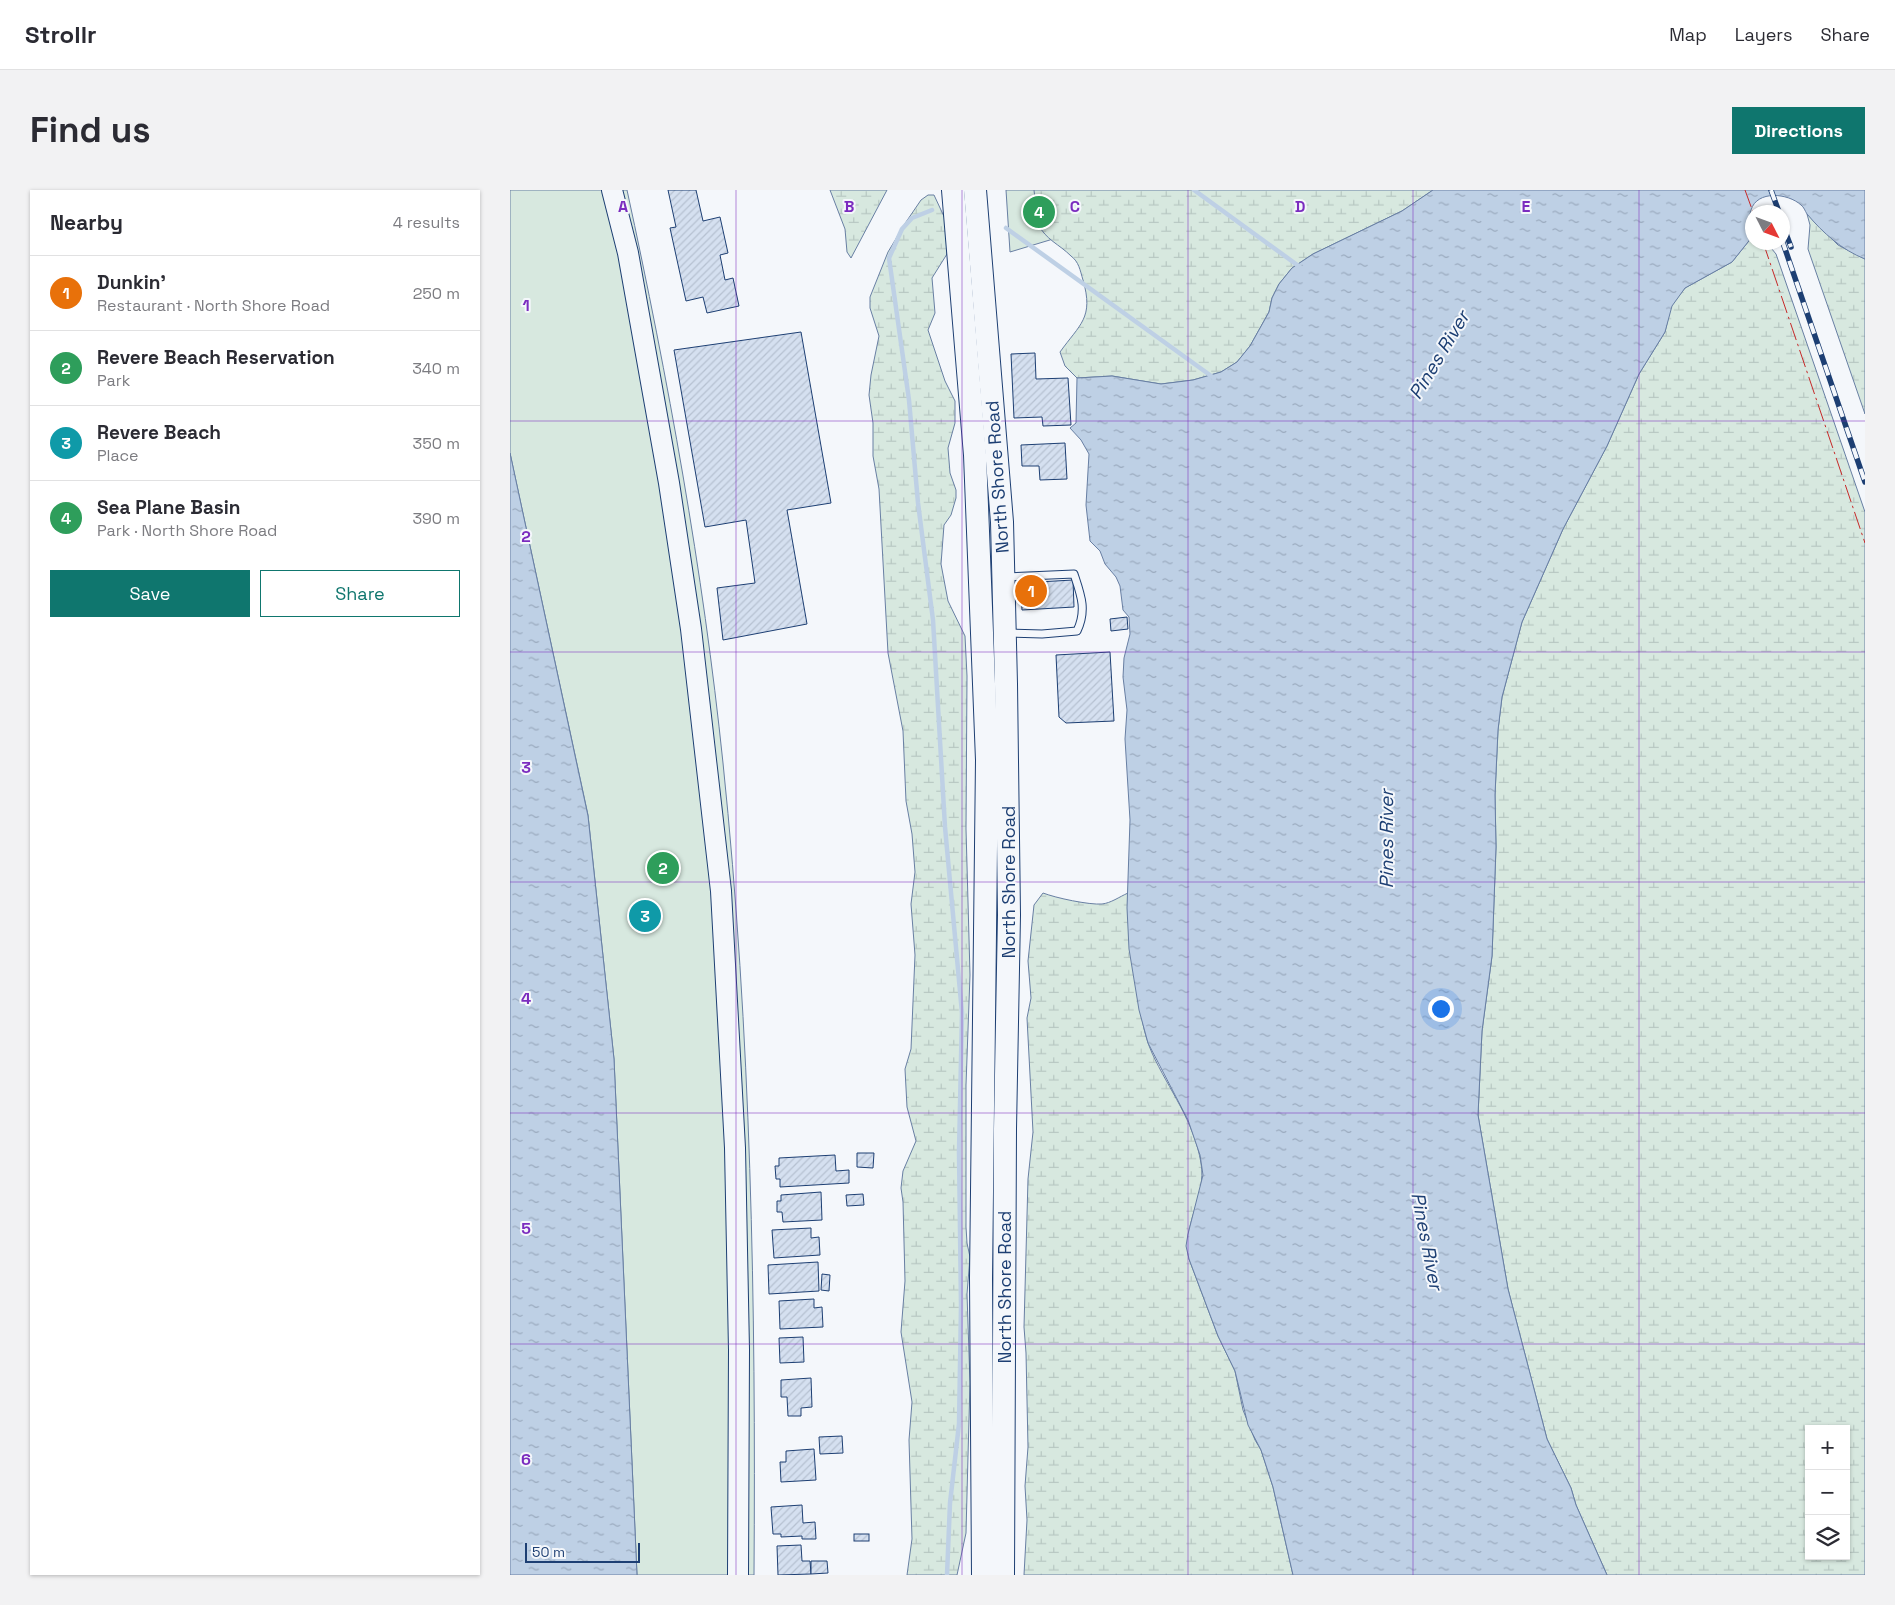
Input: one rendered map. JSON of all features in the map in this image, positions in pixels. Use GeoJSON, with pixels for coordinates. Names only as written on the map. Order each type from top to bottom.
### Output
{"type":"FeatureCollection","features":[{"type":"Feature","properties":{"kind":"highway","name":"North Shore Road"},"geometry":{"type":"LineString","coordinates":[[953,190],[975,455],[987,760],[981,1268],[988,1575]]}},
{"type":"Feature","properties":{"kind":"highway","name":"North Shore Road"},"geometry":{"type":"LineString","coordinates":[[975,190],[1002,522],[1009,915],[1005,1129],[988,1575]]}},
{"type":"Feature","properties":{"kind":"main road"},"geometry":{"type":"LineString","coordinates":[[612,190],[628,253],[670,492],[691,629],[721,891],[735,1167],[739,1350],[738,1575]]}},
{"type":"Feature","properties":{"kind":"lane"},"geometry":{"type":"LineString","coordinates":[[1004,577],[1074,574],[1083,605],[1083,618],[1077,631],[1042,634],[1005,633]]}},
{"type":"Feature","properties":{"kind":"green space"},"geometry":{"type":"Polygon","coordinates":[[[510,190],[627,190],[683,475],[715,691],[740,966],[750,1169],[754,1372],[754,1575],[637,1575],[614,1059],[588,815],[510,453],[510,190]]]}},
{"type":"Feature","properties":{"kind":"green space"},"geometry":{"type":"Polygon","coordinates":[[[830,190],[887,190],[851,258],[847,252],[845,229],[830,190]]]}},
{"type":"Feature","properties":{"kind":"green space"},"geometry":{"type":"Polygon","coordinates":[[[1006,190],[1067,190],[1073,233],[1010,252],[1006,190]]]}},
{"type":"Feature","properties":{"kind":"green space"},"geometry":{"type":"Polygon","coordinates":[[[1034,190],[1433,190],[1402,211],[1313,254],[1292,268],[1279,284],[1272,298],[1269,312],[1250,346],[1237,362],[1221,372],[1193,380],[1161,384],[1112,376],[1077,378],[1065,366],[1060,352],[1083,320],[1087,303],[1086,293],[1076,261],[1049,238],[1038,224],[1036,220],[1034,190]]]}},
{"type":"Feature","properties":{"kind":"green space"},"geometry":{"type":"Polygon","coordinates":[[[928,195],[934,195],[948,225],[947,254],[932,278],[935,313],[928,330],[945,381],[955,401],[955,423],[948,448],[950,473],[956,490],[956,498],[951,515],[944,525],[941,564],[948,601],[965,636],[967,676],[966,829],[970,975],[966,1085],[966,1227],[970,1257],[967,1294],[970,1383],[966,1533],[957,1575],[907,1575],[912,1539],[909,1440],[912,1402],[901,1332],[905,1281],[901,1188],[903,1171],[916,1141],[907,1107],[905,1069],[911,1049],[915,955],[911,904],[915,872],[912,834],[906,801],[903,731],[888,653],[879,489],[873,456],[873,423],[869,395],[879,336],[870,308],[870,297],[888,252],[921,200],[928,195]]]}},
{"type":"Feature","properties":{"kind":"green space"},"geometry":{"type":"Polygon","coordinates":[[[1807,214],[1838,245],[1865,259],[1865,414],[1808,249],[1810,225],[1807,214]]]}},
{"type":"Feature","properties":{"kind":"green space"},"geometry":{"type":"Polygon","coordinates":[[[1745,246],[1745,250],[1773,250],[1776,254],[1865,512],[1865,1575],[1607,1575],[1576,1505],[1571,1488],[1547,1439],[1508,1289],[1478,1115],[1482,1031],[1492,956],[1496,847],[1495,795],[1498,730],[1502,697],[1522,622],[1563,529],[1607,446],[1639,374],[1665,332],[1671,306],[1685,288],[1732,262],[1745,246]]]}},
{"type":"Feature","properties":{"kind":"green space"},"geometry":{"type":"Polygon","coordinates":[[[1043,893],[1072,901],[1102,904],[1128,893],[1131,954],[1146,1038],[1187,1119],[1198,1148],[1201,1163],[1201,1187],[1188,1235],[1189,1259],[1218,1336],[1235,1371],[1243,1410],[1261,1450],[1273,1487],[1293,1575],[1024,1575],[1027,1520],[1025,1486],[1028,1447],[1024,1327],[1028,1179],[1033,1132],[1027,1018],[1031,998],[1028,961],[1034,905],[1043,893]]]}},
{"type":"Feature","properties":{"kind":"water","name":"Pines River"},"geometry":{"type":"Polygon","coordinates":[[[1433,190],[1865,190],[1865,259],[1848,251],[1833,240],[1813,221],[1802,206],[1795,201],[1781,196],[1766,196],[1754,205],[1745,205],[1745,246],[1732,262],[1685,288],[1672,306],[1665,332],[1639,374],[1607,446],[1563,529],[1522,622],[1502,697],[1498,730],[1495,795],[1496,847],[1492,956],[1482,1031],[1478,1115],[1508,1289],[1547,1439],[1571,1488],[1576,1505],[1607,1575],[1293,1575],[1273,1487],[1261,1450],[1248,1425],[1235,1371],[1218,1336],[1189,1259],[1186,1246],[1188,1234],[1203,1175],[1200,1155],[1188,1120],[1148,1043],[1139,1010],[1129,949],[1127,908],[1130,820],[1125,739],[1127,710],[1123,677],[1124,658],[1130,634],[1129,617],[1123,610],[1120,586],[1116,577],[1105,564],[1100,551],[1090,541],[1086,505],[1089,454],[1081,440],[1070,428],[1076,423],[1077,378],[1112,376],[1161,384],[1193,380],[1221,372],[1237,362],[1250,346],[1269,312],[1272,298],[1279,284],[1292,268],[1313,254],[1402,211],[1433,190]]]}},
{"type":"Feature","properties":{"kind":"water"},"geometry":{"type":"Polygon","coordinates":[[[510,453],[588,816],[614,1059],[637,1575],[510,1575],[510,453]]]}},
{"type":"Feature","properties":{"kind":"building"},"geometry":{"type":"Polygon","coordinates":[[[668,190],[696,190],[703,221],[720,217],[728,253],[720,255],[725,280],[733,278],[739,306],[707,313],[703,297],[686,301],[670,228],[676,227],[668,190]]]}},
{"type":"Feature","properties":{"kind":"building"},"geometry":{"type":"Polygon","coordinates":[[[801,332],[831,503],[787,510],[807,624],[723,640],[717,588],[755,583],[746,520],[705,527],[674,350],[801,332]]]}},
{"type":"Feature","properties":{"kind":"building"},"geometry":{"type":"Polygon","coordinates":[[[1035,353],[1036,379],[1068,378],[1071,425],[1043,426],[1042,417],[1014,418],[1011,354],[1035,353]]]}},
{"type":"Feature","properties":{"kind":"building"},"geometry":{"type":"Polygon","coordinates":[[[1065,443],[1067,479],[1040,480],[1039,466],[1022,466],[1021,445],[1065,443]]]}},
{"type":"Feature","properties":{"kind":"building"},"geometry":{"type":"Polygon","coordinates":[[[1073,580],[1074,607],[1022,610],[1020,583],[1073,580]]]}},
{"type":"Feature","properties":{"kind":"building"},"geometry":{"type":"Polygon","coordinates":[[[1127,617],[1128,629],[1111,631],[1110,619],[1127,617]]]}},
{"type":"Feature","properties":{"kind":"building"},"geometry":{"type":"Polygon","coordinates":[[[1110,652],[1114,721],[1066,723],[1059,717],[1056,655],[1110,652]]]}},
{"type":"Feature","properties":{"kind":"building"},"geometry":{"type":"Polygon","coordinates":[[[857,1153],[874,1153],[873,1168],[857,1167],[857,1153]]]}},
{"type":"Feature","properties":{"kind":"building"},"geometry":{"type":"Polygon","coordinates":[[[835,1155],[836,1171],[849,1170],[849,1183],[780,1187],[780,1179],[776,1179],[775,1166],[779,1166],[779,1158],[835,1155]]]}},
{"type":"Feature","properties":{"kind":"building"},"geometry":{"type":"Polygon","coordinates":[[[821,1192],[822,1220],[783,1222],[782,1212],[777,1212],[777,1201],[781,1201],[781,1195],[821,1192]]]}},
{"type":"Feature","properties":{"kind":"building"},"geometry":{"type":"Polygon","coordinates":[[[863,1194],[864,1205],[847,1206],[846,1195],[863,1194]]]}},
{"type":"Feature","properties":{"kind":"building"},"geometry":{"type":"Polygon","coordinates":[[[811,1228],[811,1238],[819,1237],[820,1255],[774,1258],[772,1230],[811,1228]]]}},
{"type":"Feature","properties":{"kind":"building"},"geometry":{"type":"Polygon","coordinates":[[[818,1262],[819,1291],[769,1294],[768,1265],[818,1262]]]}},
{"type":"Feature","properties":{"kind":"building"},"geometry":{"type":"Polygon","coordinates":[[[822,1274],[830,1275],[829,1291],[821,1290],[822,1274]]]}},
{"type":"Feature","properties":{"kind":"building"},"geometry":{"type":"Polygon","coordinates":[[[814,1299],[814,1308],[822,1307],[823,1327],[780,1329],[779,1301],[814,1299]]]}},
{"type":"Feature","properties":{"kind":"building"},"geometry":{"type":"Polygon","coordinates":[[[803,1337],[804,1362],[780,1363],[779,1338],[803,1337]]]}},
{"type":"Feature","properties":{"kind":"building"},"geometry":{"type":"Polygon","coordinates":[[[811,1378],[812,1407],[801,1408],[801,1416],[788,1416],[787,1397],[781,1397],[781,1380],[811,1378]]]}},
{"type":"Feature","properties":{"kind":"building"},"geometry":{"type":"Polygon","coordinates":[[[842,1436],[843,1453],[820,1454],[819,1437],[842,1436]]]}},
{"type":"Feature","properties":{"kind":"building"},"geometry":{"type":"Polygon","coordinates":[[[814,1449],[816,1480],[781,1482],[780,1462],[786,1462],[786,1451],[814,1449]]]}},
{"type":"Feature","properties":{"kind":"building"},"geometry":{"type":"Polygon","coordinates":[[[802,1505],[803,1523],[815,1522],[816,1539],[802,1539],[802,1536],[781,1537],[781,1534],[773,1534],[771,1507],[802,1505]]]}},
{"type":"Feature","properties":{"kind":"building"},"geometry":{"type":"Polygon","coordinates":[[[854,1534],[869,1534],[869,1541],[854,1541],[854,1534]]]}},
{"type":"Feature","properties":{"kind":"building"},"geometry":{"type":"Polygon","coordinates":[[[801,1545],[802,1561],[810,1561],[811,1574],[778,1575],[777,1546],[801,1545]]]}},
{"type":"Feature","properties":{"kind":"building"},"geometry":{"type":"Polygon","coordinates":[[[811,1561],[827,1561],[828,1573],[811,1574],[811,1561]]]}},
{"type":"Feature","properties":{"kind":"waterway"},"geometry":{"type":"LineString","coordinates":[[1194,190],[1300,267]]}},
{"type":"Feature","properties":{"kind":"waterway"},"geometry":{"type":"LineString","coordinates":[[932,210],[912,218],[902,229],[889,258],[909,400],[918,503],[933,620],[945,827],[962,1013],[959,1152],[961,1306],[959,1424],[950,1503],[947,1575]]}},
{"type":"Feature","properties":{"kind":"waterway"},"geometry":{"type":"LineString","coordinates":[[1006,228],[1214,378]]}},
{"type":"Feature","properties":{"kind":"railway"},"geometry":{"type":"LineString","coordinates":[[1771,190],[1776,205]]}},
{"type":"Feature","properties":{"kind":"railway"},"geometry":{"type":"LineString","coordinates":[[1785,250],[1865,482]]}},
{"type":"Feature","properties":{"kind":"power"},"geometry":{"type":"LineString","coordinates":[[1745,190],[1750,205]]}},
{"type":"Feature","properties":{"kind":"power"},"geometry":{"type":"LineString","coordinates":[[1766,250],[1865,543]]}},
{"type":"Feature","properties":{"kind":"place","name":"Sea Plane Basin"},"geometry":{"type":"Point","coordinates":[1039,212]}},
{"type":"Feature","properties":{"kind":"place","name":"Dunkin'"},"geometry":{"type":"Point","coordinates":[1031,591]}},
{"type":"Feature","properties":{"kind":"place","name":"Revere Beach Reservation"},"geometry":{"type":"Point","coordinates":[663,868]}},
{"type":"Feature","properties":{"kind":"place","name":"Revere Beach"},"geometry":{"type":"Point","coordinates":[645,916]}}]}
